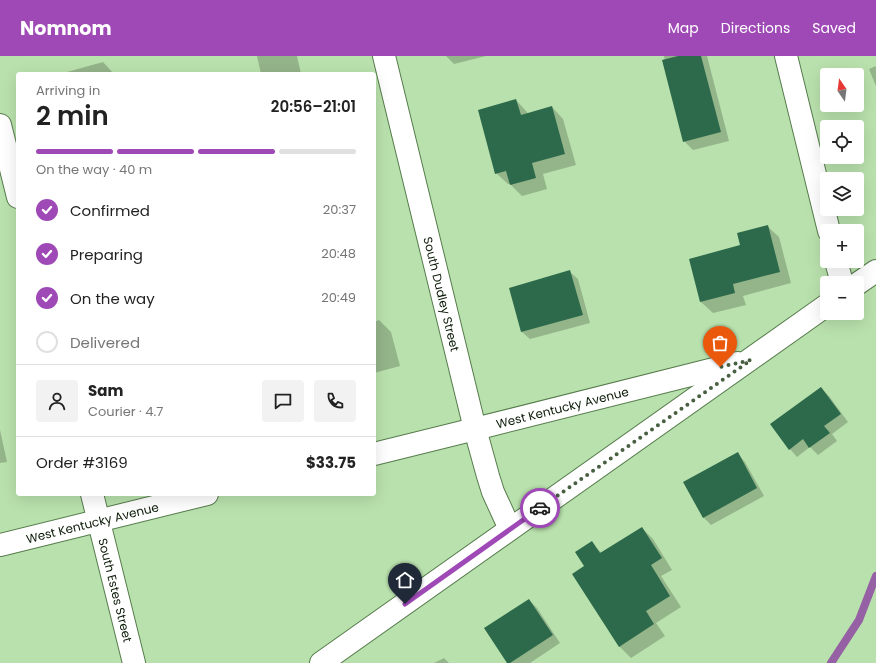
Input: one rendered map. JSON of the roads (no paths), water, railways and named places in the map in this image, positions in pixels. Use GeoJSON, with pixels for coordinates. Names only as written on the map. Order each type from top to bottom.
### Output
{"type":"FeatureCollection","features":[{"type":"Feature","properties":{"kind":"street","name":"South Dudley Street"},"geometry":{"type":"LineString","coordinates":[[384,56],[491,486],[510,530]]}},
{"type":"Feature","properties":{"kind":"street"},"geometry":{"type":"LineString","coordinates":[[786,56],[827,224]]}},
{"type":"Feature","properties":{"kind":"street"},"geometry":{"type":"LineString","coordinates":[[0,125],[16,189]]}},
{"type":"Feature","properties":{"kind":"street"},"geometry":{"type":"LineString","coordinates":[[864,279],[876,271]]}},
{"type":"Feature","properties":{"kind":"street"},"geometry":{"type":"LineString","coordinates":[[321,663],[820,310]]}},
{"type":"Feature","properties":{"kind":"street","name":"West Kentucky Avenue"},"geometry":{"type":"LineString","coordinates":[[376,454],[751,360]]}},
{"type":"Feature","properties":{"kind":"street","name":"South Estes Street"},"geometry":{"type":"LineString","coordinates":[[92,496],[134,663]]}},
{"type":"Feature","properties":{"kind":"street","name":"West Kentucky Avenue"},"geometry":{"type":"LineString","coordinates":[[0,545],[199,496]]}},
{"type":"Feature","properties":{"kind":"waterway"},"geometry":{"type":"LineString","coordinates":[[831,663],[859,620],[876,576]]}}]}
